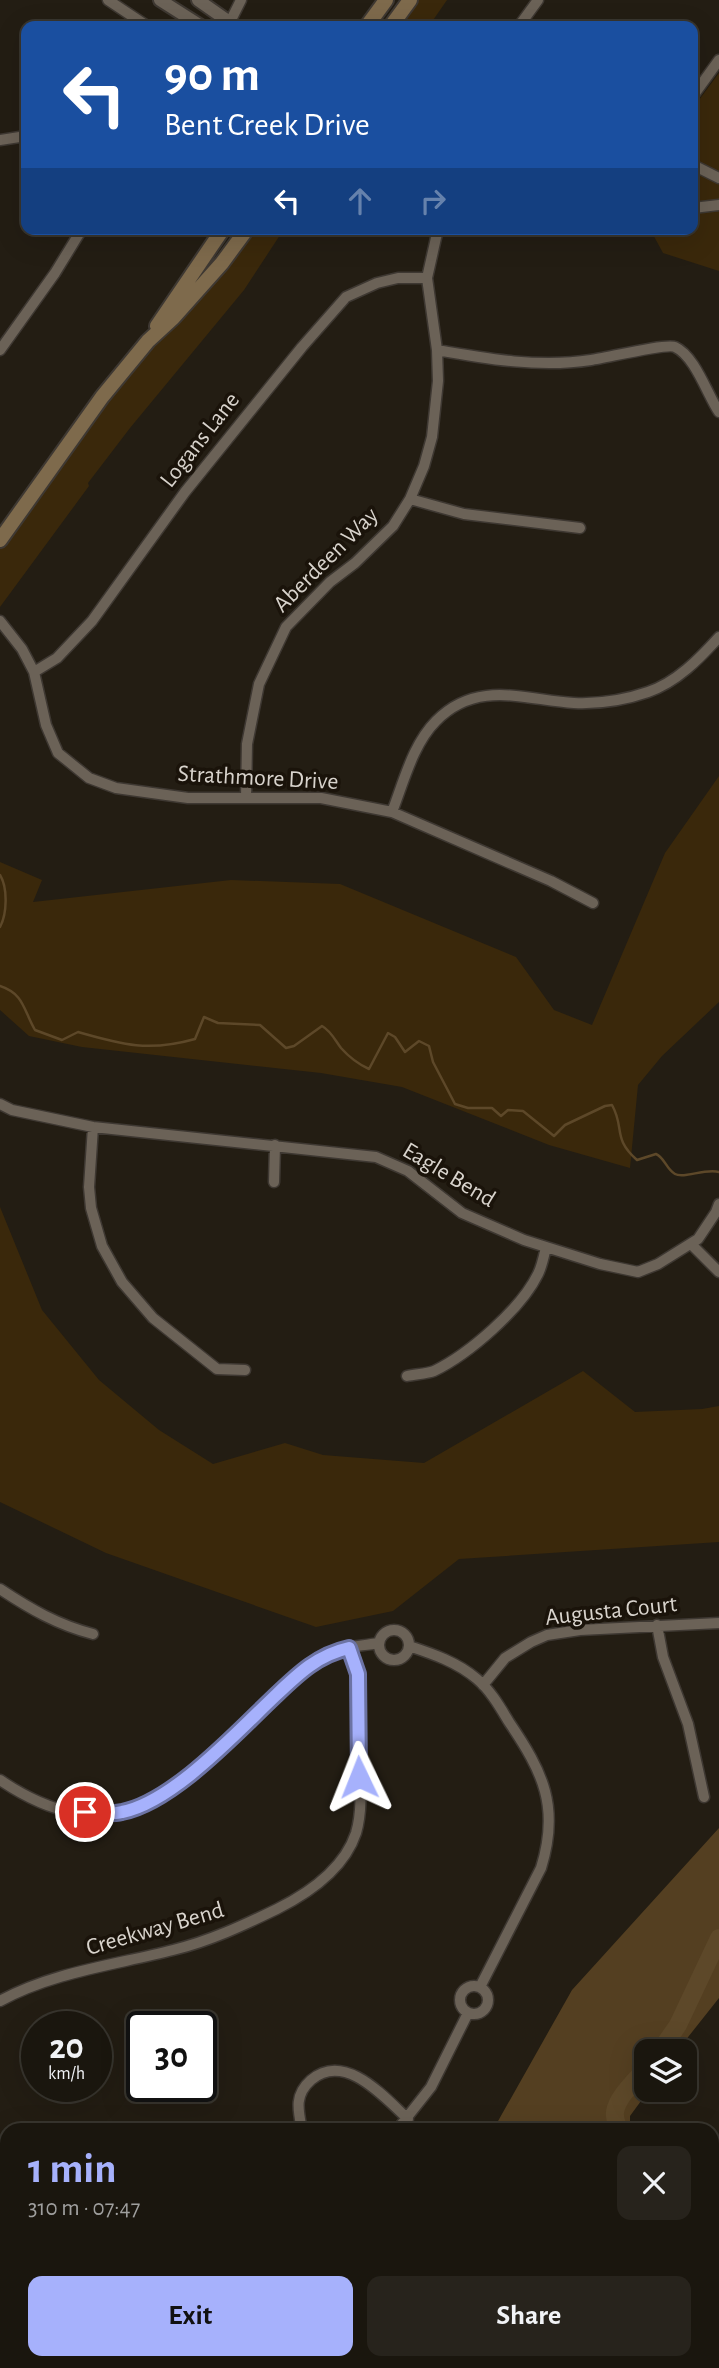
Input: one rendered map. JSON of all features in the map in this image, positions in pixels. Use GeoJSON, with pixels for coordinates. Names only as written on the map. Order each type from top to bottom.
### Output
{"type":"FeatureCollection","features":[{"type":"Feature","properties":{"kind":"main road"},"geometry":{"type":"LineString","coordinates":[[371,21],[386,0]]}},
{"type":"Feature","properties":{"kind":"main road"},"geometry":{"type":"LineString","coordinates":[[395,21],[410,0]]}},
{"type":"Feature","properties":{"kind":"main road"},"geometry":{"type":"LineString","coordinates":[[148,341],[166,310],[219,235]]}},
{"type":"Feature","properties":{"kind":"main road"},"geometry":{"type":"LineString","coordinates":[[0,540],[102,397],[148,341],[222,264],[243,235]]}},
{"type":"Feature","properties":{"kind":"street"},"geometry":{"type":"LineString","coordinates":[[108,0],[140,21]]}},
{"type":"Feature","properties":{"kind":"street"},"geometry":{"type":"LineString","coordinates":[[160,0],[193,21]]}},
{"type":"Feature","properties":{"kind":"street"},"geometry":{"type":"LineString","coordinates":[[198,0],[226,21]]}},
{"type":"Feature","properties":{"kind":"street"},"geometry":{"type":"LineString","coordinates":[[233,21],[241,0]]}},
{"type":"Feature","properties":{"kind":"street"},"geometry":{"type":"LineString","coordinates":[[523,21],[538,0]]}},
{"type":"Feature","properties":{"kind":"street"},"geometry":{"type":"LineString","coordinates":[[698,89],[719,60]]}},
{"type":"Feature","properties":{"kind":"street"},"geometry":{"type":"LineString","coordinates":[[0,140],[21,137]]}},
{"type":"Feature","properties":{"kind":"street"},"geometry":{"type":"LineString","coordinates":[[698,168],[719,178]]}},
{"type":"Feature","properties":{"kind":"street"},"geometry":{"type":"LineString","coordinates":[[698,207],[719,205]]}},
{"type":"Feature","properties":{"kind":"street"},"geometry":{"type":"LineString","coordinates":[[0,349],[55,273],[78,235]]}},
{"type":"Feature","properties":{"kind":"street","name":"Aberdeen Way"},"geometry":{"type":"LineString","coordinates":[[246,798],[247,744],[259,684],[286,627],[330,582],[355,563],[393,526],[411,499],[425,466],[432,437],[438,381],[437,350],[427,278],[437,235]]}},
{"type":"Feature","properties":{"kind":"street","name":"Logans Lane"},"geometry":{"type":"LineString","coordinates":[[34,672],[57,658],[92,621],[185,492],[346,296],[377,283],[398,278],[427,278]]}},
{"type":"Feature","properties":{"kind":"street"},"geometry":{"type":"LineString","coordinates":[[437,350],[479,358],[537,363],[587,361],[640,352],[661,345],[673,346],[687,355],[719,412]]}},
{"type":"Feature","properties":{"kind":"street"},"geometry":{"type":"LineString","coordinates":[[411,499],[464,514],[580,528]]}},
{"type":"Feature","properties":{"kind":"street","name":"Strathmore Drive"},"geometry":{"type":"LineString","coordinates":[[0,621],[22,649],[34,672],[46,725],[58,753],[89,778],[116,788],[188,798],[321,798],[392,812],[551,881],[593,903]]}},
{"type":"Feature","properties":{"kind":"street"},"geometry":{"type":"LineString","coordinates":[[392,812],[419,745],[436,721],[451,709],[486,695],[509,694],[575,703],[611,701],[649,692],[691,667],[719,637]]}},
{"type":"Feature","properties":{"kind":"street","name":"Eagle Bend"},"geometry":{"type":"LineString","coordinates":[[0,1104],[12,1110],[93,1128],[376,1157],[408,1171],[462,1213],[524,1240],[600,1264],[638,1272],[658,1264],[698,1239],[719,1204]]}},
{"type":"Feature","properties":{"kind":"street"},"geometry":{"type":"LineString","coordinates":[[93,1128],[89,1187],[91,1208],[102,1246],[122,1282],[153,1318],[217,1369],[245,1370]]}},
{"type":"Feature","properties":{"kind":"street"},"geometry":{"type":"LineString","coordinates":[[274,1182],[275,1145]]}},
{"type":"Feature","properties":{"kind":"street"},"geometry":{"type":"LineString","coordinates":[[691,1244],[719,1272]]}},
{"type":"Feature","properties":{"kind":"street"},"geometry":{"type":"LineString","coordinates":[[407,1376],[432,1372],[474,1344],[502,1321],[538,1274],[547,1247]]}},
{"type":"Feature","properties":{"kind":"street"},"geometry":{"type":"LineString","coordinates":[[0,1589],[30,1610],[68,1627],[93,1634]]}},
{"type":"Feature","properties":{"kind":"street","name":"Augusta Court"},"geometry":{"type":"LineString","coordinates":[[483,1685],[505,1658],[547,1635],[580,1630],[719,1623]]}},
{"type":"Feature","properties":{"kind":"street"},"geometry":{"type":"LineString","coordinates":[[657,1625],[663,1657],[688,1724],[704,1797]]}},
{"type":"Feature","properties":{"kind":"street"},"geometry":{"type":"LineString","coordinates":[[393,1629],[407,1636],[409,1646],[401,1658],[390,1660],[381,1653],[378,1643],[383,1633],[393,1629]]}},
{"type":"Feature","properties":{"kind":"street"},"geometry":{"type":"LineString","coordinates":[[0,1780],[34,1800],[60,1809],[107,1814],[145,1805],[180,1783],[307,1666],[332,1652],[378,1643]]}},
{"type":"Feature","properties":{"kind":"street"},"geometry":{"type":"LineString","coordinates":[[409,1646],[436,1655],[461,1668],[491,1693],[533,1757],[541,1779],[550,1828],[547,1848],[541,1868],[480,1987]]}},
{"type":"Feature","properties":{"kind":"street","name":"Creekway Bend"},"geometry":{"type":"LineString","coordinates":[[0,2001],[22,1989],[55,1978],[176,1950],[205,1940],[304,1895],[331,1872],[356,1833],[360,1801],[358,1674],[349,1648]]}},
{"type":"Feature","properties":{"kind":"street"},"geometry":{"type":"LineString","coordinates":[[470,1987],[480,1987],[488,1997],[487,2007],[477,2015],[468,2013],[460,2005],[461,1995],[470,1987]]}},
{"type":"Feature","properties":{"kind":"street"},"geometry":{"type":"LineString","coordinates":[[404,2123],[431,2087],[468,2013]]}},
{"type":"Feature","properties":{"kind":"street"},"geometry":{"type":"LineString","coordinates":[[301,2123],[297,2104],[300,2092],[312,2079],[331,2070],[355,2076],[408,2119]]}},
{"type":"Feature","properties":{"kind":"shaded area"},"geometry":{"type":"Polygon","coordinates":[[[417,0],[447,0],[432,21],[402,21],[417,0]]]}},
{"type":"Feature","properties":{"kind":"shaded area"},"geometry":{"type":"Polygon","coordinates":[[[719,73],[719,271],[663,253],[653,235],[698,235],[698,101],[719,73]]]}},
{"type":"Feature","properties":{"kind":"shaded area"},"geometry":{"type":"Polygon","coordinates":[[[247,235],[280,235],[244,290],[88,483],[89,486],[0,607],[0,549],[141,357],[247,235]]]}},
{"type":"Feature","properties":{"kind":"shaded area"},"geometry":{"type":"Polygon","coordinates":[[[719,776],[719,1002],[662,1056],[638,1085],[630,1168],[549,1145],[402,1087],[321,1073],[82,1047],[29,1036],[0,1010],[0,862],[42,880],[33,902],[231,880],[340,884],[516,957],[554,1010],[592,1025],[665,853],[719,776]]]}},
{"type":"Feature","properties":{"kind":"shaded area"},"geometry":{"type":"Polygon","coordinates":[[[0,1207],[42,1310],[99,1380],[159,1430],[213,1464],[285,1443],[323,1455],[424,1463],[583,1371],[635,1412],[719,1406],[719,1542],[459,1559],[393,1611],[316,1627],[106,1553],[0,1502],[0,1207]]]}},
{"type":"Feature","properties":{"kind":"shaded area"},"geometry":{"type":"Polygon","coordinates":[[[719,1828],[719,1998],[687,2039],[634,2039],[634,2102],[640,2102],[630,2116],[630,2123],[497,2123],[572,1990],[719,1828]]]}},
{"type":"Feature","properties":{"kind":"waterway"},"geometry":{"type":"LineString","coordinates":[[0,875],[6,901],[0,927]]}},
{"type":"Feature","properties":{"kind":"waterway"},"geometry":{"type":"LineString","coordinates":[[0,986],[14,993],[22,1003],[35,1030],[62,1040],[78,1032],[136,1045],[179,1043],[195,1039],[204,1017],[218,1023],[260,1025],[286,1048],[294,1046],[322,1026],[347,1054],[369,1069],[388,1033],[395,1037],[405,1052],[419,1041],[429,1046],[433,1062],[455,1104],[468,1108],[492,1108],[501,1116],[508,1110],[523,1111],[554,1136],[565,1125],[612,1105],[624,1145],[637,1160],[656,1154],[672,1172],[679,1175],[719,1172]]}},
{"type":"Feature","properties":{"kind":"waterway"},"geometry":{"type":"LineString","coordinates":[[668,2039],[678,2025],[719,1938]]}},
{"type":"Feature","properties":{"kind":"waterway"},"geometry":{"type":"LineString","coordinates":[[617,2123],[616,2106],[634,2082]]}},
{"type":"Feature","properties":{"kind":"route"},"geometry":{"type":"LineString","coordinates":[[85,1812],[122,1812],[145,1805],[166,1793],[307,1666],[332,1652],[349,1648],[358,1674],[359,1777]]}}]}
